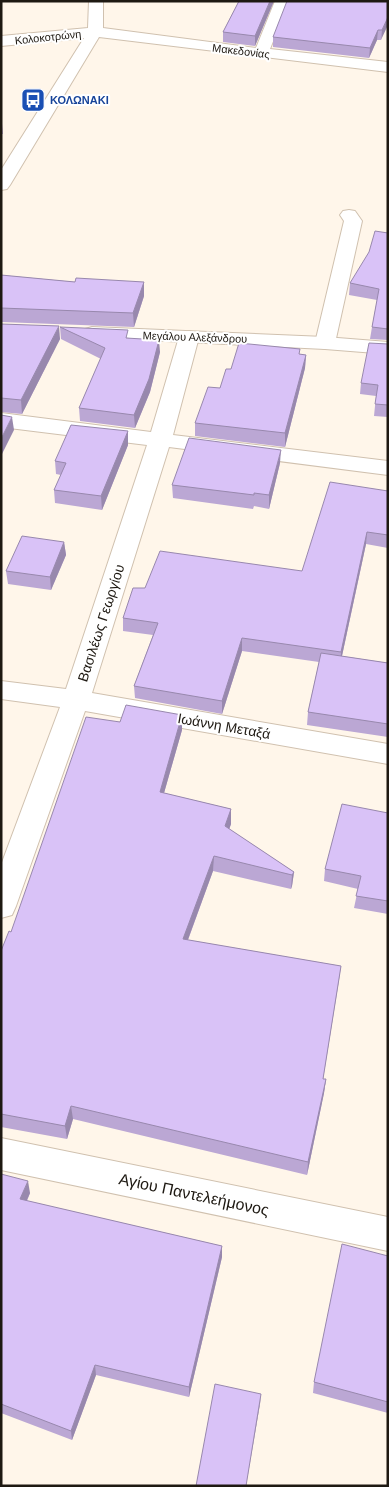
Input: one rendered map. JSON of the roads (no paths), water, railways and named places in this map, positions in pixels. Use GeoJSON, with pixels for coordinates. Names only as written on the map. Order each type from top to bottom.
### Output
{"type":"FeatureCollection","features":[{"type":"Feature","properties":{"kind":"street"},"geometry":{"type":"LineString","coordinates":[[1,185],[95,32],[96,1]]}},
{"type":"Feature","properties":{"kind":"street"},"geometry":{"type":"LineString","coordinates":[[261,53],[282,1]]}},
{"type":"Feature","properties":{"kind":"street","name":"Κολοκοτρώνη"},"geometry":{"type":"LineString","coordinates":[[1,41],[95,32]]}},
{"type":"Feature","properties":{"kind":"street","name":"Μακεδονίας"},"geometry":{"type":"LineString","coordinates":[[95,32],[388,67]]}},
{"type":"Feature","properties":{"kind":"street"},"geometry":{"type":"LineString","coordinates":[[10,144],[29,142]]}},
{"type":"Feature","properties":{"kind":"street"},"geometry":{"type":"LineString","coordinates":[[325,343],[353,221],[349,215]]}},
{"type":"Feature","properties":{"kind":"street","name":"Μεγάλου Αλεξάνδρου"},"geometry":{"type":"LineString","coordinates":[[71,332],[325,343],[388,348]]}},
{"type":"Feature","properties":{"kind":"street","name":"Βασιλέως Γεωργίου"},"geometry":{"type":"LineString","coordinates":[[1,906],[76,700],[160,440],[189,337]]}},
{"type":"Feature","properties":{"kind":"street"},"geometry":{"type":"LineString","coordinates":[[1,420],[388,468]]}},
{"type":"Feature","properties":{"kind":"street","name":"Ιωάννη Μεταξά"},"geometry":{"type":"LineString","coordinates":[[1,690],[76,700],[388,754]]}},
{"type":"Feature","properties":{"kind":"street","name":"Αγίου Παντελεήμονος"},"geometry":{"type":"LineString","coordinates":[[1,1154],[388,1234]]}},
{"type":"Feature","properties":{"kind":"place","name":"ΚΟΛΩΝΑΚΙ"},"geometry":{"type":"Point","coordinates":[33,100]}}]}
